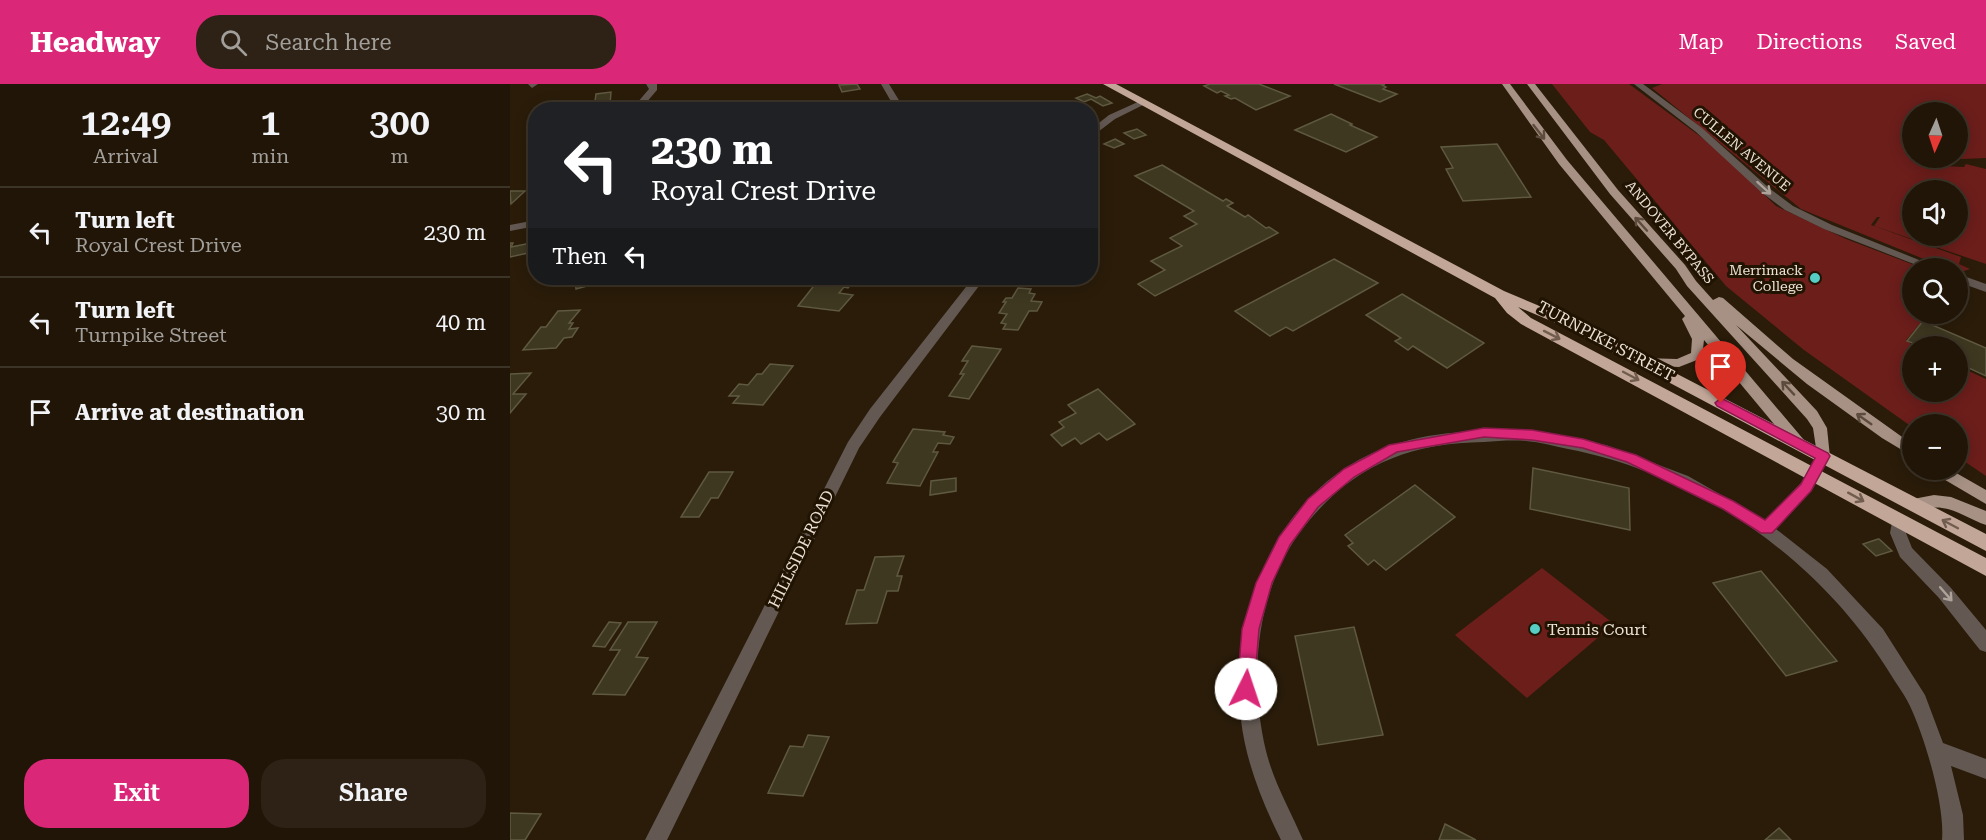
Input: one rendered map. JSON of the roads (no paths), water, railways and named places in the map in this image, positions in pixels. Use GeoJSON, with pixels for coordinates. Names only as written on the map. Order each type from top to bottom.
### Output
{"type":"FeatureCollection","features":[{"type":"Feature","properties":{"kind":"highway","name":"TURNPIKE STREET"},"geometry":{"type":"LineString","coordinates":[[1108,84],[1499,294],[1568,323],[1986,543]]}},
{"type":"Feature","properties":{"kind":"highway","name":"TURNPIKE STREET"},"geometry":{"type":"LineString","coordinates":[[1499,294],[1512,310],[1526,321],[1986,568]]}},
{"type":"Feature","properties":{"kind":"highway"},"geometry":{"type":"LineString","coordinates":[[1799,444],[1814,474]]}},
{"type":"Feature","properties":{"kind":"highway"},"geometry":{"type":"LineString","coordinates":[[1814,474],[1823,456]]}},
{"type":"Feature","properties":{"kind":"highway"},"geometry":{"type":"LineString","coordinates":[[1899,521],[1914,504]]}},
{"type":"Feature","properties":{"kind":"main road"},"geometry":{"type":"LineString","coordinates":[[1506,84],[1563,162],[1799,444]]}},
{"type":"Feature","properties":{"kind":"main road","name":"ANDOVER BYPASS"},"geometry":{"type":"LineString","coordinates":[[1531,84],[1614,192],[1681,267],[1698,291],[1812,415],[1820,428],[1823,456]]}},
{"type":"Feature","properties":{"kind":"main road"},"geometry":{"type":"LineString","coordinates":[[1681,267],[1748,328],[1820,387],[1902,444]]}},
{"type":"Feature","properties":{"kind":"main road"},"geometry":{"type":"LineString","coordinates":[[1643,362],[1679,363],[1697,355],[1698,339],[1675,295]]}},
{"type":"Feature","properties":{"kind":"main road"},"geometry":{"type":"LineString","coordinates":[[1956,480],[1986,498]]}},
{"type":"Feature","properties":{"kind":"main road"},"geometry":{"type":"LineString","coordinates":[[1914,504],[1930,500],[1948,501],[1967,508],[1986,519]]}},
{"type":"Feature","properties":{"kind":"street"},"geometry":{"type":"LineString","coordinates":[[642,102],[653,90],[654,86],[650,84]]}},
{"type":"Feature","properties":{"kind":"street"},"geometry":{"type":"LineString","coordinates":[[885,84],[896,102]]}},
{"type":"Feature","properties":{"kind":"street","name":"CULLEN AVENUE"},"geometry":{"type":"LineString","coordinates":[[1638,84],[1699,130],[1765,190],[1789,208],[1828,227],[1908,258]]}},
{"type":"Feature","properties":{"kind":"street"},"geometry":{"type":"LineString","coordinates":[[1098,128],[1112,117],[1143,103]]}},
{"type":"Feature","properties":{"kind":"street"},"geometry":{"type":"LineString","coordinates":[[510,228],[528,224]]}},
{"type":"Feature","properties":{"kind":"street"},"geometry":{"type":"LineString","coordinates":[[1968,282],[1986,288]]}},
{"type":"Feature","properties":{"kind":"street","name":"HILLSIDE ROAD"},"geometry":{"type":"LineString","coordinates":[[656,840],[853,446],[974,285]]}},
{"type":"Feature","properties":{"kind":"street"},"geometry":{"type":"LineString","coordinates":[[1292,840],[1280,817],[1256,752],[1246,689],[1250,629],[1264,583],[1284,541],[1313,503],[1349,473],[1394,448],[1484,433],[1532,435],[1583,444],[1631,458],[1728,505],[1767,529],[1829,581],[1876,634],[1916,696],[1939,752],[1955,827],[1953,840]]}},
{"type":"Feature","properties":{"kind":"street"},"geometry":{"type":"LineString","coordinates":[[1767,529],[1806,488],[1814,474]]}},
{"type":"Feature","properties":{"kind":"street"},"geometry":{"type":"LineString","coordinates":[[1899,521],[1899,533],[1906,552],[1945,593],[1986,644]]}},
{"type":"Feature","properties":{"kind":"street"},"geometry":{"type":"LineString","coordinates":[[1939,752],[1986,769]]}},
{"type":"Feature","properties":{"kind":"place","name":"Merrimack College"},"geometry":{"type":"Point","coordinates":[1815,278]}},
{"type":"Feature","properties":{"kind":"place","name":"Tennis Court"},"geometry":{"type":"Point","coordinates":[1535,629]}}]}
